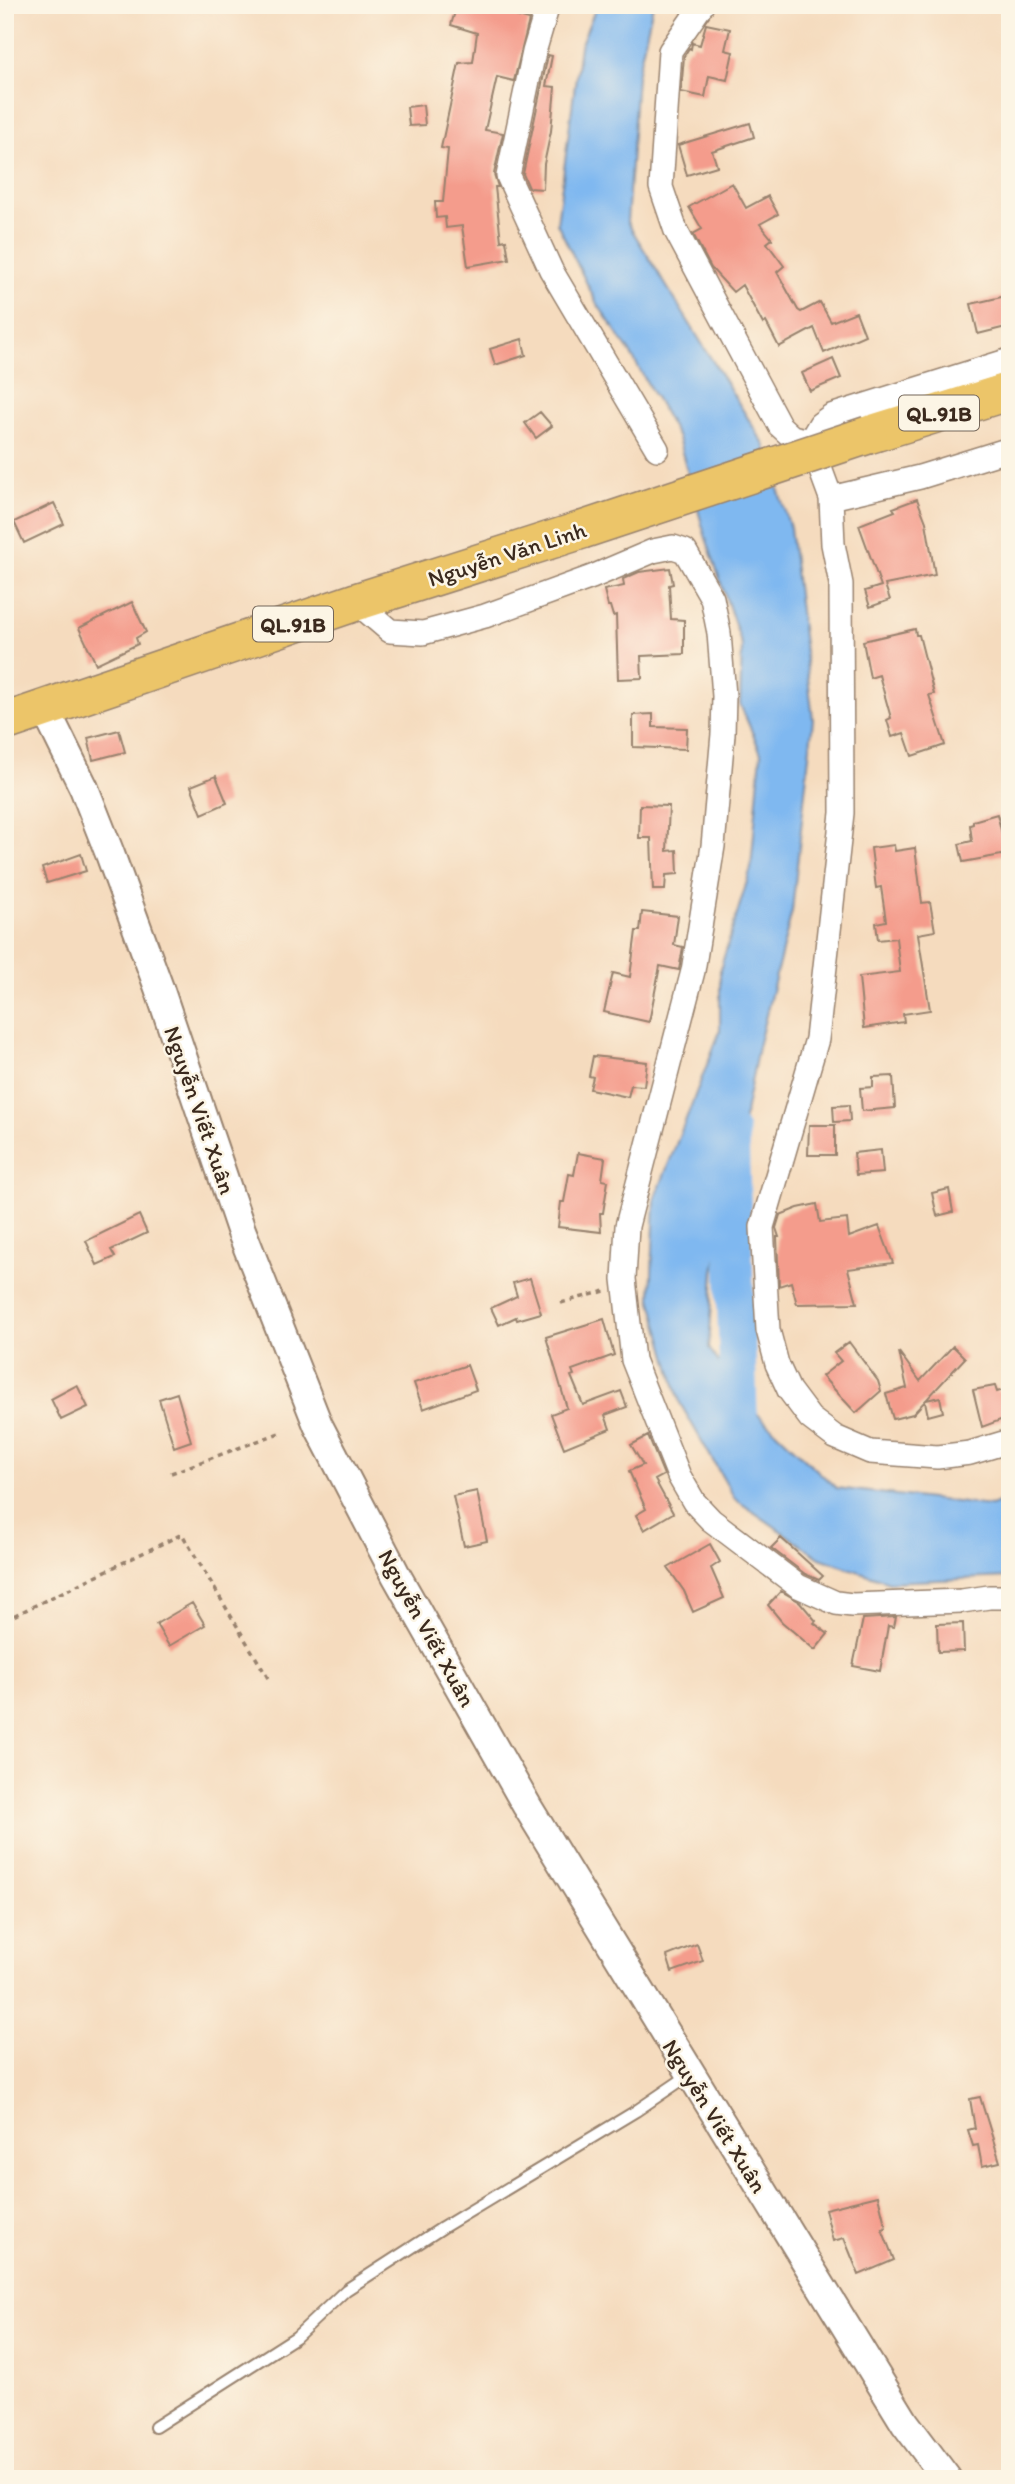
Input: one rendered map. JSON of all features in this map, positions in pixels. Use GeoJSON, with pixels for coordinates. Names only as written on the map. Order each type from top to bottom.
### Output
{"type":"FeatureCollection","features":[{"type":"Feature","properties":{"kind":"highway","name":"Nguyễn Văn Linh"},"geometry":{"type":"LineString","coordinates":[[5,722],[356,602],[1010,391]]}},
{"type":"Feature","properties":{"kind":"street"},"geometry":{"type":"LineString","coordinates":[[548,5],[534,52],[508,176],[551,270],[657,449]]}},
{"type":"Feature","properties":{"kind":"street"},"geometry":{"type":"LineString","coordinates":[[702,5],[670,51],[661,187],[676,231],[775,416],[792,438],[810,441]]}},
{"type":"Feature","properties":{"kind":"street"},"geometry":{"type":"LineString","coordinates":[[810,441],[820,424],[831,416],[1010,360]]}},
{"type":"Feature","properties":{"kind":"street"},"geometry":{"type":"LineString","coordinates":[[810,441],[831,498],[833,544],[841,584],[842,813],[817,1039],[762,1227],[768,1330],[776,1364],[789,1390],[810,1418],[835,1437],[870,1452],[937,1457],[970,1453],[1010,1441]]}},
{"type":"Feature","properties":{"kind":"street"},"geometry":{"type":"LineString","coordinates":[[831,498],[920,477],[1010,449]]}},
{"type":"Feature","properties":{"kind":"street"},"geometry":{"type":"LineString","coordinates":[[356,602],[390,631],[423,633],[485,616],[592,577],[653,551],[673,547],[685,551],[712,597],[719,632],[724,696],[723,734],[713,846],[693,971],[627,1226],[624,1279],[633,1360],[679,1475],[694,1502],[710,1520],[798,1586],[836,1603],[852,1605],[1010,1597]]}},
{"type":"Feature","properties":{"kind":"street","name":"Nguyễn Viết Xuân"},"geometry":{"type":"LineString","coordinates":[[44,709],[84,788],[110,854],[159,988],[241,1230],[318,1425],[396,1575],[527,1806],[689,2075],[905,2423],[947,2479]]}},
{"type":"Feature","properties":{"kind":"lane"},"geometry":{"type":"LineString","coordinates":[[155,2427],[296,2337],[346,2290],[442,2228],[636,2111],[689,2075]]}},
{"type":"Feature","properties":{"kind":"path"},"geometry":{"type":"LineString","coordinates":[[561,1303],[615,1288],[624,1279]]}},
{"type":"Feature","properties":{"kind":"path"},"geometry":{"type":"LineString","coordinates":[[171,1473],[282,1432]]}},
{"type":"Feature","properties":{"kind":"path"},"geometry":{"type":"LineString","coordinates":[[5,1620],[182,1534],[268,1678]]}},
{"type":"Feature","properties":{"kind":"water"},"geometry":{"type":"Polygon","coordinates":[[[597,5],[653,5],[637,76],[627,222],[765,446],[790,528],[813,719],[792,911],[758,1047],[714,1271],[709,1348],[749,1406],[836,1488],[991,1506],[1010,1498],[1010,1577],[889,1582],[820,1558],[735,1499],[680,1403],[651,1298],[655,1199],[720,1031],[720,970],[751,868],[761,753],[740,704],[742,646],[705,535],[678,438],[631,354],[596,302],[557,223],[580,46],[597,5]]]}},
{"type":"Feature","properties":{"kind":"building"},"geometry":{"type":"Polygon","coordinates":[[[457,5],[478,5],[529,20],[514,81],[497,77],[485,130],[503,133],[494,174],[498,187],[495,187],[501,241],[506,240],[509,259],[468,266],[462,226],[446,228],[445,217],[436,218],[435,202],[443,202],[448,149],[441,148],[459,63],[473,62],[477,33],[451,25],[457,5]]]}},
{"type":"Feature","properties":{"kind":"building"},"geometry":{"type":"Polygon","coordinates":[[[706,24],[730,29],[725,50],[733,52],[727,80],[709,76],[705,97],[681,92],[684,56],[689,48],[691,49],[692,43],[700,45],[706,24]]]}},
{"type":"Feature","properties":{"kind":"building"},"geometry":{"type":"Polygon","coordinates":[[[548,55],[552,56],[546,86],[555,87],[543,189],[529,188],[523,174],[548,55]]]}},
{"type":"Feature","properties":{"kind":"building"},"geometry":{"type":"Polygon","coordinates":[[[423,105],[425,125],[409,126],[407,107],[423,105]]]}},
{"type":"Feature","properties":{"kind":"building"},"geometry":{"type":"Polygon","coordinates":[[[750,123],[754,137],[712,151],[717,166],[687,175],[678,145],[750,123]]]}},
{"type":"Feature","properties":{"kind":"building"},"geometry":{"type":"Polygon","coordinates":[[[732,183],[746,208],[768,196],[778,214],[760,224],[772,239],[767,243],[784,266],[777,272],[798,310],[801,312],[820,302],[831,322],[856,312],[865,335],[824,353],[814,328],[779,347],[742,285],[733,292],[711,268],[693,234],[702,229],[689,207],[732,183]]]}},
{"type":"Feature","properties":{"kind":"building"},"geometry":{"type":"Polygon","coordinates":[[[1010,295],[1010,326],[978,334],[971,304],[1010,295]]]}},
{"type":"Feature","properties":{"kind":"building"},"geometry":{"type":"Polygon","coordinates":[[[522,339],[526,355],[495,365],[490,349],[522,339]]]}},
{"type":"Feature","properties":{"kind":"building"},"geometry":{"type":"Polygon","coordinates":[[[833,359],[841,378],[810,391],[802,373],[833,359]]]}},
{"type":"Feature","properties":{"kind":"building"},"geometry":{"type":"Polygon","coordinates":[[[540,412],[552,426],[536,438],[525,423],[540,412]]]}},
{"type":"Feature","properties":{"kind":"building"},"geometry":{"type":"Polygon","coordinates":[[[917,499],[926,522],[935,575],[885,585],[890,600],[870,607],[865,591],[881,586],[859,525],[917,499]]]}},
{"type":"Feature","properties":{"kind":"building"},"geometry":{"type":"Polygon","coordinates":[[[54,503],[64,524],[24,543],[14,522],[54,503]]]}},
{"type":"Feature","properties":{"kind":"building"},"geometry":{"type":"Polygon","coordinates":[[[670,568],[673,584],[669,585],[671,619],[684,620],[684,654],[641,656],[642,678],[618,679],[616,615],[613,616],[608,606],[604,590],[624,586],[623,579],[639,572],[670,568]]]}},
{"type":"Feature","properties":{"kind":"building"},"geometry":{"type":"Polygon","coordinates":[[[132,602],[146,632],[136,638],[138,644],[96,664],[79,628],[132,602]]]}},
{"type":"Feature","properties":{"kind":"building"},"geometry":{"type":"Polygon","coordinates":[[[915,629],[916,635],[919,635],[934,694],[929,695],[945,745],[912,756],[904,733],[892,737],[887,720],[891,718],[879,675],[870,678],[863,641],[915,629]]]}},
{"type":"Feature","properties":{"kind":"building"},"geometry":{"type":"Polygon","coordinates":[[[653,714],[653,727],[687,728],[686,749],[633,747],[633,715],[653,714]]]}},
{"type":"Feature","properties":{"kind":"building"},"geometry":{"type":"Polygon","coordinates":[[[119,730],[125,752],[93,760],[88,738],[119,730]]]}},
{"type":"Feature","properties":{"kind":"building"},"geometry":{"type":"Polygon","coordinates":[[[216,776],[227,803],[202,814],[191,786],[216,776]]]}},
{"type":"Feature","properties":{"kind":"building"},"geometry":{"type":"Polygon","coordinates":[[[640,805],[669,806],[667,851],[677,850],[678,874],[666,875],[665,890],[653,890],[651,838],[639,838],[640,805]]]}},
{"type":"Feature","properties":{"kind":"building"},"geometry":{"type":"Polygon","coordinates":[[[997,814],[1007,854],[963,862],[959,844],[972,841],[970,825],[973,821],[997,814]]]}},
{"type":"Feature","properties":{"kind":"building"},"geometry":{"type":"Polygon","coordinates":[[[894,845],[895,851],[915,848],[922,903],[930,902],[935,931],[918,934],[930,1010],[903,1014],[904,1022],[864,1028],[859,977],[900,972],[896,938],[878,940],[876,923],[886,921],[881,887],[876,888],[871,848],[894,845]]]}},
{"type":"Feature","properties":{"kind":"building"},"geometry":{"type":"Polygon","coordinates":[[[81,854],[86,871],[47,883],[42,868],[81,854]]]}},
{"type":"Feature","properties":{"kind":"building"},"geometry":{"type":"Polygon","coordinates":[[[642,912],[678,916],[674,945],[683,947],[679,970],[660,966],[649,1022],[604,1012],[613,973],[630,977],[636,931],[640,931],[642,912]]]}},
{"type":"Feature","properties":{"kind":"building"},"geometry":{"type":"Polygon","coordinates":[[[593,1056],[647,1062],[644,1086],[631,1085],[628,1097],[590,1089],[593,1077],[589,1076],[593,1056]]]}},
{"type":"Feature","properties":{"kind":"building"},"geometry":{"type":"Polygon","coordinates":[[[893,1076],[895,1108],[862,1111],[860,1088],[873,1087],[873,1077],[893,1076]]]}},
{"type":"Feature","properties":{"kind":"building"},"geometry":{"type":"Polygon","coordinates":[[[849,1105],[850,1121],[834,1122],[833,1106],[849,1105]]]}},
{"type":"Feature","properties":{"kind":"building"},"geometry":{"type":"Polygon","coordinates":[[[809,1125],[835,1125],[835,1155],[808,1155],[809,1125]]]}},
{"type":"Feature","properties":{"kind":"building"},"geometry":{"type":"Polygon","coordinates":[[[881,1150],[883,1173],[856,1175],[854,1153],[881,1150]]]}},
{"type":"Feature","properties":{"kind":"building"},"geometry":{"type":"Polygon","coordinates":[[[578,1153],[605,1158],[602,1180],[608,1181],[603,1213],[600,1213],[601,1232],[558,1227],[561,1202],[564,1202],[569,1174],[574,1175],[578,1153]]]}},
{"type":"Feature","properties":{"kind":"building"},"geometry":{"type":"Polygon","coordinates":[[[949,1189],[953,1212],[937,1216],[932,1193],[949,1189]]]}},
{"type":"Feature","properties":{"kind":"building"},"geometry":{"type":"Polygon","coordinates":[[[817,1204],[820,1222],[847,1219],[849,1237],[879,1226],[893,1263],[848,1269],[857,1303],[797,1304],[791,1282],[779,1286],[779,1237],[776,1228],[780,1215],[817,1204]]]}},
{"type":"Feature","properties":{"kind":"building"},"geometry":{"type":"Polygon","coordinates":[[[139,1215],[147,1233],[111,1250],[115,1257],[97,1265],[86,1241],[139,1215]]]}},
{"type":"Feature","properties":{"kind":"building"},"geometry":{"type":"Polygon","coordinates":[[[530,1278],[541,1313],[517,1320],[516,1317],[499,1325],[491,1308],[517,1296],[513,1283],[530,1278]]]}},
{"type":"Feature","properties":{"kind":"building"},"geometry":{"type":"Polygon","coordinates":[[[604,1319],[614,1355],[572,1370],[574,1375],[571,1376],[583,1405],[621,1391],[627,1407],[605,1415],[610,1429],[564,1448],[551,1414],[567,1408],[546,1337],[604,1319]]]}},
{"type":"Feature","properties":{"kind":"building"},"geometry":{"type":"Polygon","coordinates":[[[849,1342],[878,1381],[881,1391],[856,1413],[822,1376],[841,1361],[834,1353],[849,1342]]]}},
{"type":"Feature","properties":{"kind":"building"},"geometry":{"type":"Polygon","coordinates":[[[953,1346],[965,1358],[926,1400],[940,1397],[943,1412],[928,1416],[925,1401],[913,1414],[893,1419],[886,1394],[907,1388],[899,1352],[920,1381],[953,1346]]]}},
{"type":"Feature","properties":{"kind":"building"},"geometry":{"type":"Polygon","coordinates":[[[467,1365],[476,1390],[423,1409],[414,1383],[467,1365]]]}},
{"type":"Feature","properties":{"kind":"building"},"geometry":{"type":"Polygon","coordinates":[[[77,1385],[88,1407],[61,1420],[51,1399],[77,1385]]]}},
{"type":"Feature","properties":{"kind":"building"},"geometry":{"type":"Polygon","coordinates":[[[995,1386],[997,1392],[1010,1388],[1010,1409],[1004,1411],[1006,1418],[982,1427],[973,1390],[995,1386]]]}},
{"type":"Feature","properties":{"kind":"building"},"geometry":{"type":"Polygon","coordinates":[[[177,1393],[191,1441],[174,1447],[159,1399],[177,1393]]]}},
{"type":"Feature","properties":{"kind":"building"},"geometry":{"type":"Polygon","coordinates":[[[648,1436],[664,1475],[655,1480],[673,1513],[644,1530],[636,1515],[646,1509],[629,1471],[643,1465],[631,1445],[648,1436]]]}},
{"type":"Feature","properties":{"kind":"building"},"geometry":{"type":"Polygon","coordinates":[[[477,1491],[487,1541],[464,1546],[453,1496],[477,1491]]]}},
{"type":"Feature","properties":{"kind":"building"},"geometry":{"type":"Polygon","coordinates":[[[781,1538],[823,1576],[819,1580],[805,1574],[771,1548],[781,1538]]]}},
{"type":"Feature","properties":{"kind":"building"},"geometry":{"type":"Polygon","coordinates":[[[710,1544],[720,1562],[711,1568],[724,1598],[693,1612],[684,1591],[668,1568],[710,1544]]]}},
{"type":"Feature","properties":{"kind":"building"},"geometry":{"type":"Polygon","coordinates":[[[781,1591],[800,1602],[816,1621],[814,1623],[828,1634],[815,1650],[782,1622],[768,1605],[781,1591]]]}},
{"type":"Feature","properties":{"kind":"building"},"geometry":{"type":"Polygon","coordinates":[[[192,1603],[205,1625],[169,1646],[156,1624],[192,1603]]]}},
{"type":"Feature","properties":{"kind":"building"},"geometry":{"type":"Polygon","coordinates":[[[896,1617],[894,1627],[888,1626],[880,1671],[853,1666],[863,1619],[896,1617]]]}},
{"type":"Feature","properties":{"kind":"building"},"geometry":{"type":"Polygon","coordinates":[[[963,1623],[964,1651],[938,1652],[937,1624],[963,1623]]]}},
{"type":"Feature","properties":{"kind":"building"},"geometry":{"type":"Polygon","coordinates":[[[697,1944],[703,1961],[672,1972],[667,1956],[697,1944]]]}},
{"type":"Feature","properties":{"kind":"building"},"geometry":{"type":"Polygon","coordinates":[[[980,2097],[1000,2162],[982,2166],[978,2145],[973,2146],[968,2130],[975,2128],[970,2099],[980,2097]]]}},
{"type":"Feature","properties":{"kind":"building"},"geometry":{"type":"Polygon","coordinates":[[[878,2196],[886,2228],[882,2229],[894,2260],[859,2275],[844,2238],[833,2241],[825,2209],[878,2196]]]}},
{"type":"Feature","properties":{"kind":"waterway"},"geometry":{"type":"LineString","coordinates":[[730,1132],[740,1441]]}}]}
